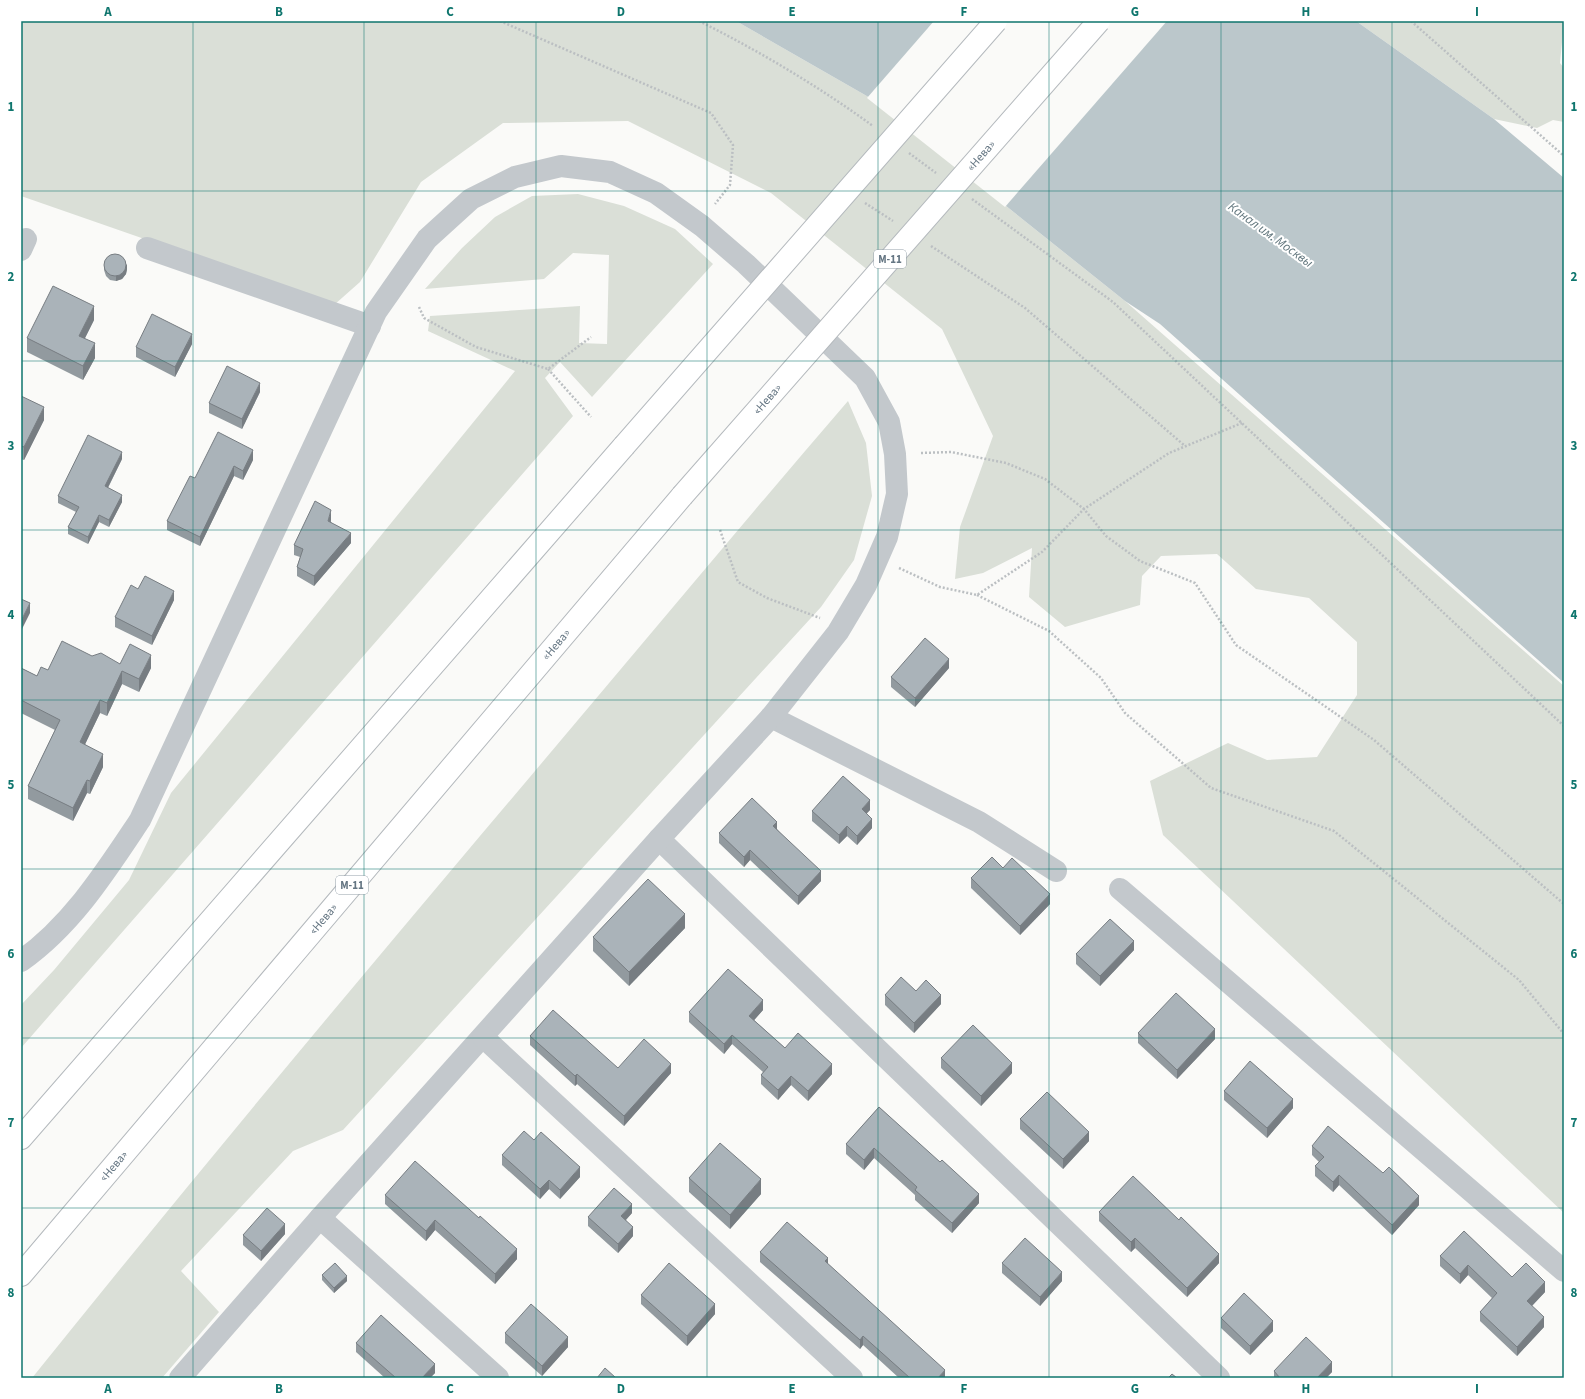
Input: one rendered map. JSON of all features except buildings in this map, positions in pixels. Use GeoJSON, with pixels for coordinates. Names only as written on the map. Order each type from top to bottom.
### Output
{"type":"FeatureCollection","features":[{"type":"Feature","properties":{"kind":"highway"},"geometry":{"type":"LineString","coordinates":[[21,1138],[996,21]]}},
{"type":"Feature","properties":{"kind":"highway","name":"«Нева»"},"geometry":{"type":"LineString","coordinates":[[21,1275],[682,496],[1099,21]]}},
{"type":"Feature","properties":{"kind":"street"},"geometry":{"type":"LineString","coordinates":[[21,961],[38,949],[95,888],[140,820],[376,312],[427,239],[472,200],[515,177],[561,166],[610,172],[656,193],[702,226],[746,264],[866,378],[889,422],[895,454],[897,494],[887,537],[866,584],[838,632],[771,717],[659,839],[320,1218],[180,1378]]}},
{"type":"Feature","properties":{"kind":"street"},"geometry":{"type":"LineString","coordinates":[[147,248],[370,326]]}},
{"type":"Feature","properties":{"kind":"street"},"geometry":{"type":"LineString","coordinates":[[771,717],[979,822],[1056,871]]}},
{"type":"Feature","properties":{"kind":"street"},"geometry":{"type":"LineString","coordinates":[[659,839],[1219,1378]]}},
{"type":"Feature","properties":{"kind":"street"},"geometry":{"type":"LineString","coordinates":[[1120,889],[1564,1271]]}},
{"type":"Feature","properties":{"kind":"street"},"geometry":{"type":"LineString","coordinates":[[483,1037],[852,1378]]}},
{"type":"Feature","properties":{"kind":"street"},"geometry":{"type":"LineString","coordinates":[[320,1218],[498,1378]]}},
{"type":"Feature","properties":{"kind":"path"},"geometry":{"type":"LineString","coordinates":[[500,21],[711,113],[733,145],[730,185],[715,204]]}},
{"type":"Feature","properties":{"kind":"path"},"geometry":{"type":"LineString","coordinates":[[699,21],[743,44],[852,111],[877,129]]}},
{"type":"Feature","properties":{"kind":"path"},"geometry":{"type":"LineString","coordinates":[[1411,21],[1564,156]]}},
{"type":"Feature","properties":{"kind":"path"},"geometry":{"type":"LineString","coordinates":[[902,148],[941,176]]}},
{"type":"Feature","properties":{"kind":"path"},"geometry":{"type":"LineString","coordinates":[[966,195],[1113,302],[1564,726]]}},
{"type":"Feature","properties":{"kind":"path"},"geometry":{"type":"LineString","coordinates":[[419,307],[424,318],[476,347],[548,369],[591,417]]}},
{"type":"Feature","properties":{"kind":"path"},"geometry":{"type":"LineString","coordinates":[[1025,308],[1185,446]]}},
{"type":"Feature","properties":{"kind":"path"},"geometry":{"type":"LineString","coordinates":[[548,369],[591,337]]}},
{"type":"Feature","properties":{"kind":"path"},"geometry":{"type":"LineString","coordinates":[[977,595],[1042,552],[1084,509],[1169,453],[1242,423]]}},
{"type":"Feature","properties":{"kind":"path"},"geometry":{"type":"LineString","coordinates":[[921,453],[951,452],[1006,463],[1045,479],[1084,509],[1106,536],[1140,561],[1195,583],[1236,645],[1374,740],[1564,904]]}},
{"type":"Feature","properties":{"kind":"path"},"geometry":{"type":"LineString","coordinates":[[720,530],[738,582],[768,598],[822,619]]}},
{"type":"Feature","properties":{"kind":"path"},"geometry":{"type":"LineString","coordinates":[[897,567],[940,587],[977,595],[1049,631],[1101,678],[1125,713],[1211,788],[1334,830],[1519,980],[1564,1034]]}},
{"type":"Feature","properties":{"kind":"shaded area"},"geometry":{"type":"Polygon","coordinates":[[[21,21],[736,21],[872,99],[1125,301],[1564,686],[1564,1213],[1163,835],[1150,781],[1228,743],[1267,760],[1317,757],[1357,695],[1357,642],[1309,598],[1256,589],[1217,554],[1161,556],[1142,576],[1140,605],[1065,627],[1029,597],[1032,548],[983,573],[955,579],[960,527],[993,436],[942,329],[771,193],[628,121],[503,123],[421,182],[360,282],[334,305],[21,196],[21,21]]]}},
{"type":"Feature","properties":{"kind":"shaded area"},"geometry":{"type":"Polygon","coordinates":[[[1356,21],[1564,21],[1560,63],[1564,68],[1564,122],[1553,120],[1537,128],[1494,119],[1356,21]]]}},
{"type":"Feature","properties":{"kind":"shaded area"},"geometry":{"type":"Polygon","coordinates":[[[578,194],[624,206],[675,229],[713,264],[592,397],[560,362],[545,378],[573,416],[21,1048],[21,1005],[54,970],[129,880],[171,793],[515,371],[428,331],[430,316],[580,306],[579,343],[607,344],[609,255],[573,253],[544,279],[425,289],[462,248],[495,217],[532,196],[578,194]]]}},
{"type":"Feature","properties":{"kind":"shaded area"},"geometry":{"type":"Polygon","coordinates":[[[848,401],[866,443],[872,496],[854,560],[821,607],[343,1130],[293,1151],[181,1271],[219,1312],[162,1378],[32,1378],[367,970],[848,401]]]}},
{"type":"Feature","properties":{"kind":"water","name":"Канал им. Москвы"},"geometry":{"type":"Polygon","coordinates":[[[736,21],[1356,21],[1494,119],[1564,178],[1564,683],[1160,324],[1125,301],[872,99],[736,21]]]}},
{"type":"Feature","properties":{"kind":"pier"},"geometry":{"type":"Polygon","coordinates":[[[934,21],[1167,21],[1005,207],[867,98],[934,21]]]}}]}
